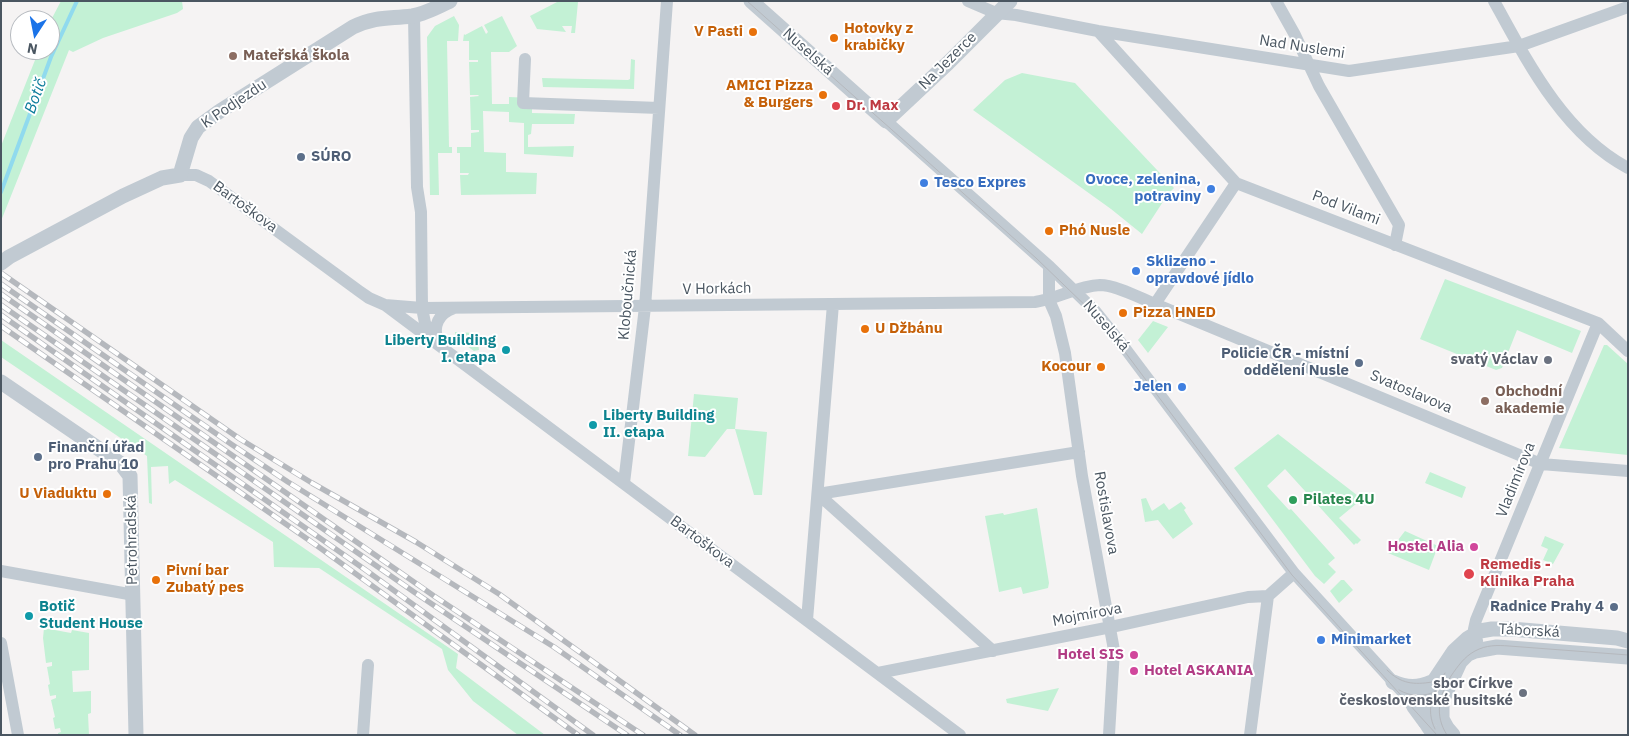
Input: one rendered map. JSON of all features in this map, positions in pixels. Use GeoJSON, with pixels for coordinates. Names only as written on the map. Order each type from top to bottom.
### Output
{"type":"FeatureCollection","features":[{"type":"Feature","properties":{"kind":"street","name":"K Podjezdu"},"geometry":{"type":"LineString","coordinates":[[180,175],[191,138],[198,127],[214,115],[353,27],[367,21],[385,17],[414,16],[435,9],[450,1]]}},
{"type":"Feature","properties":{"kind":"street","name":"Kloboučnická"},"geometry":{"type":"LineString","coordinates":[[624,483],[645,306],[667,1]]}},
{"type":"Feature","properties":{"kind":"street","name":"Nuselská"},"geometry":{"type":"LineString","coordinates":[[752,1],[1050,267],[1095,311],[1294,573],[1393,682],[1422,693],[1440,731]]}},
{"type":"Feature","properties":{"kind":"street","name":"Nad Nuslemi"},"geometry":{"type":"LineString","coordinates":[[968,1],[996,13],[1349,71],[1519,46],[1628,8]]}},
{"type":"Feature","properties":{"kind":"street","name":"Na Jezerce"},"geometry":{"type":"LineString","coordinates":[[886,121],[1010,1]]}},
{"type":"Feature","properties":{"kind":"street"},"geometry":{"type":"LineString","coordinates":[[1276,1],[1295,35],[1308,65],[1399,225],[1395,245]]}},
{"type":"Feature","properties":{"kind":"street"},"geometry":{"type":"LineString","coordinates":[[1494,1],[1519,46],[1549,93],[1575,127],[1597,148],[1628,168]]}},
{"type":"Feature","properties":{"kind":"street","name":"Bartoškova"},"geometry":{"type":"LineString","coordinates":[[414,16],[417,187],[421,212],[422,308],[429,331],[444,349]]}},
{"type":"Feature","properties":{"kind":"street","name":"Pod Vilami"},"geometry":{"type":"LineString","coordinates":[[1098,31],[1236,182],[1598,323],[1628,351]]}},
{"type":"Feature","properties":{"kind":"street"},"geometry":{"type":"LineString","coordinates":[[525,59],[523,103],[659,108]]}},
{"type":"Feature","properties":{"kind":"street","name":"Bartoškova"},"geometry":{"type":"LineString","coordinates":[[1,264],[9,257],[123,196],[162,178],[196,175],[209,181],[369,298],[385,305],[960,735]]}},
{"type":"Feature","properties":{"kind":"street"},"geometry":{"type":"LineString","coordinates":[[1155,304],[1236,182]]}},
{"type":"Feature","properties":{"kind":"street"},"geometry":{"type":"LineString","coordinates":[[1049,300],[1050,267]]}},
{"type":"Feature","properties":{"kind":"street","name":"Svatoslavova"},"geometry":{"type":"LineString","coordinates":[[1074,290],[1101,285],[1111,287],[1541,464],[1628,471]]}},
{"type":"Feature","properties":{"kind":"street","name":"V Horkách"},"geometry":{"type":"LineString","coordinates":[[385,305],[422,308],[1035,302],[1049,300],[1074,290]]}},
{"type":"Feature","properties":{"kind":"street","name":"Rostislavova"},"geometry":{"type":"LineString","coordinates":[[1049,300],[1056,316],[1065,352],[1082,476],[1111,627],[1114,650],[1109,735]]}},
{"type":"Feature","properties":{"kind":"street"},"geometry":{"type":"LineString","coordinates":[[807,620],[833,304]]}},
{"type":"Feature","properties":{"kind":"street"},"geometry":{"type":"LineString","coordinates":[[444,349],[436,335],[436,324],[442,315],[458,307]]}},
{"type":"Feature","properties":{"kind":"street","name":"Vladimírova"},"geometry":{"type":"LineString","coordinates":[[1474,634],[1476,620],[1598,323]]}},
{"type":"Feature","properties":{"kind":"street","name":"Petrohradská"},"geometry":{"type":"LineString","coordinates":[[1,382],[121,464],[127,471],[131,483],[136,735]]}},
{"type":"Feature","properties":{"kind":"street"},"geometry":{"type":"LineString","coordinates":[[818,494],[1079,452]]}},
{"type":"Feature","properties":{"kind":"street"},"geometry":{"type":"LineString","coordinates":[[818,494],[993,651]]}},
{"type":"Feature","properties":{"kind":"street"},"geometry":{"type":"LineString","coordinates":[[1,571],[134,595]]}},
{"type":"Feature","properties":{"kind":"street"},"geometry":{"type":"LineString","coordinates":[[1250,735],[1268,596],[1294,573]]}},
{"type":"Feature","properties":{"kind":"street","name":"Mojmírova"},"geometry":{"type":"LineString","coordinates":[[878,673],[1111,627],[1248,597],[1268,596]]}},
{"type":"Feature","properties":{"kind":"street","name":"Táborská"},"geometry":{"type":"LineString","coordinates":[[1422,693],[1454,651],[1474,634],[1487,629],[1511,629],[1617,638],[1628,641]]}},
{"type":"Feature","properties":{"kind":"street"},"geometry":{"type":"LineString","coordinates":[[1474,634],[1482,649]]}},
{"type":"Feature","properties":{"kind":"street"},"geometry":{"type":"LineString","coordinates":[[1,643],[18,735]]}},
{"type":"Feature","properties":{"kind":"street","name":"Táborská"},"geometry":{"type":"LineString","coordinates":[[1440,731],[1442,703],[1460,662],[1468,654],[1490,647],[1628,657]]}},
{"type":"Feature","properties":{"kind":"street"},"geometry":{"type":"LineString","coordinates":[[363,735],[368,665]]}},
{"type":"Feature","properties":{"kind":"street"},"geometry":{"type":"LineString","coordinates":[[1393,682],[1411,687],[1426,685],[1422,693],[1422,713],[1440,731]]}},
{"type":"Feature","properties":{"kind":"green space"},"geometry":{"type":"Polygon","coordinates":[[[61,1],[182,1],[183,9],[177,13],[103,38],[73,52],[69,50],[1,221],[1,146],[35,60],[60,60],[60,10],[56,10],[61,1]]]}},
{"type":"Feature","properties":{"kind":"green space"},"geometry":{"type":"Polygon","coordinates":[[[559,1],[578,1],[575,33],[571,33],[572,26],[562,26],[566,32],[537,29],[530,16],[559,1]]]}},
{"type":"Feature","properties":{"kind":"green space"},"geometry":{"type":"Polygon","coordinates":[[[454,16],[459,25],[458,41],[447,41],[449,147],[452,147],[452,153],[438,153],[439,195],[430,195],[427,37],[435,26],[454,16]]]}},
{"type":"Feature","properties":{"kind":"green space"},"geometry":{"type":"Polygon","coordinates":[[[502,16],[517,46],[509,52],[491,52],[492,104],[509,104],[509,97],[532,98],[532,113],[575,114],[574,124],[532,124],[531,134],[528,135],[528,147],[574,146],[573,157],[524,154],[524,123],[509,122],[509,112],[483,111],[484,152],[506,153],[506,172],[537,173],[536,194],[461,195],[460,175],[468,175],[469,173],[460,173],[460,153],[457,153],[457,147],[471,147],[471,133],[479,132],[479,130],[471,130],[470,97],[479,96],[470,95],[469,62],[478,62],[478,60],[469,60],[469,41],[463,41],[464,34],[482,26],[486,34],[488,32],[484,25],[502,16]]]}},
{"type":"Feature","properties":{"kind":"green space"},"geometry":{"type":"Polygon","coordinates":[[[631,59],[635,60],[634,89],[543,87],[542,78],[628,80],[630,79],[631,59]]]}},
{"type":"Feature","properties":{"kind":"green space"},"geometry":{"type":"Polygon","coordinates":[[[1022,73],[1075,83],[1174,188],[1142,234],[1111,209],[973,110],[1005,80],[1022,73]]]}},
{"type":"Feature","properties":{"kind":"green space"},"geometry":{"type":"Polygon","coordinates":[[[1445,279],[1581,331],[1572,353],[1517,330],[1502,368],[1496,370],[1420,339],[1445,279]]]}},
{"type":"Feature","properties":{"kind":"green space"},"geometry":{"type":"Polygon","coordinates":[[[1153,321],[1168,327],[1148,353],[1138,340],[1153,321]]]}},
{"type":"Feature","properties":{"kind":"green space"},"geometry":{"type":"Polygon","coordinates":[[[455,332],[477,333],[479,350],[474,351],[457,339],[455,332]]]}},
{"type":"Feature","properties":{"kind":"green space"},"geometry":{"type":"Polygon","coordinates":[[[1,340],[458,654],[456,668],[545,735],[518,735],[473,701],[448,670],[442,649],[319,568],[274,567],[273,542],[175,480],[169,484],[168,466],[151,467],[152,504],[149,503],[147,456],[1,357],[1,340]]]}},
{"type":"Feature","properties":{"kind":"green space"},"geometry":{"type":"Polygon","coordinates":[[[1604,345],[1607,345],[1628,364],[1628,455],[1559,448],[1604,345]]]}},
{"type":"Feature","properties":{"kind":"green space"},"geometry":{"type":"Polygon","coordinates":[[[694,394],[738,398],[735,429],[727,429],[705,457],[688,456],[694,394]]]}},
{"type":"Feature","properties":{"kind":"green space"},"geometry":{"type":"Polygon","coordinates":[[[735,429],[767,432],[762,495],[754,495],[735,429]]]}},
{"type":"Feature","properties":{"kind":"green space"},"geometry":{"type":"Polygon","coordinates":[[[1278,434],[1362,499],[1339,518],[1361,540],[1354,545],[1285,469],[1267,486],[1289,510],[1291,509],[1335,558],[1328,564],[1336,572],[1324,584],[1315,576],[1234,468],[1278,434]]]}},
{"type":"Feature","properties":{"kind":"green space"},"geometry":{"type":"Polygon","coordinates":[[[1430,472],[1466,487],[1462,498],[1425,483],[1430,472]]]}},
{"type":"Feature","properties":{"kind":"green space"},"geometry":{"type":"Polygon","coordinates":[[[1146,498],[1152,511],[1164,503],[1169,510],[1181,502],[1186,508],[1184,510],[1193,524],[1173,539],[1158,520],[1145,522],[1141,499],[1146,498]]]}},
{"type":"Feature","properties":{"kind":"green space"},"geometry":{"type":"Polygon","coordinates":[[[1037,508],[1049,583],[1048,588],[1023,594],[1021,587],[999,592],[985,516],[1003,513],[1004,515],[1037,508]]]}},
{"type":"Feature","properties":{"kind":"green space"},"geometry":{"type":"Polygon","coordinates":[[[1405,531],[1438,546],[1429,570],[1388,553],[1405,531]]]}},
{"type":"Feature","properties":{"kind":"green space"},"geometry":{"type":"Polygon","coordinates":[[[1545,536],[1564,544],[1553,564],[1543,560],[1548,549],[1541,546],[1545,536]]]}},
{"type":"Feature","properties":{"kind":"green space"},"geometry":{"type":"Polygon","coordinates":[[[1341,580],[1344,580],[1353,590],[1339,603],[1330,591],[1341,580]]]}},
{"type":"Feature","properties":{"kind":"green space"},"geometry":{"type":"Polygon","coordinates":[[[44,628],[71,633],[72,630],[89,633],[89,670],[72,671],[73,692],[91,691],[91,713],[88,714],[89,735],[58,735],[61,732],[60,728],[55,729],[53,718],[55,717],[51,700],[56,698],[56,695],[50,696],[48,685],[50,684],[47,667],[52,666],[52,662],[46,663],[43,638],[44,628]]]}},
{"type":"Feature","properties":{"kind":"green space"},"geometry":{"type":"Polygon","coordinates":[[[1059,688],[1048,711],[1007,703],[1006,699],[1059,688]]]}},
{"type":"Feature","properties":{"kind":"waterway","name":"Botič"},"geometry":{"type":"LineString","coordinates":[[1,192],[51,57],[77,1]]}},
{"type":"Feature","properties":{"kind":"tram line"},"geometry":{"type":"LineString","coordinates":[[747,1],[1036,258],[1093,313],[1122,348],[1292,575],[1437,735]]}},
{"type":"Feature","properties":{"kind":"tram line"},"geometry":{"type":"LineString","coordinates":[[1447,735],[1439,713],[1443,691],[1451,676],[1462,662],[1471,653],[1479,649],[1505,646],[1628,655]]}},
{"type":"Feature","properties":{"kind":"tram line"},"geometry":{"type":"LineString","coordinates":[[1387,670],[1403,681],[1432,682]]}},
{"type":"Feature","properties":{"kind":"tram line"},"geometry":{"type":"LineString","coordinates":[[1435,729],[1431,714],[1432,700],[1445,673]]}},
{"type":"Feature","properties":{"kind":"tram line"},"geometry":{"type":"LineString","coordinates":[[1399,690],[1408,694],[1418,695],[1437,691]]}},
{"type":"Feature","properties":{"kind":"railway"},"geometry":{"type":"LineString","coordinates":[[1,273],[240,439],[312,483],[416,542],[499,594],[695,735]]}},
{"type":"Feature","properties":{"kind":"railway"},"geometry":{"type":"LineString","coordinates":[[1,284],[288,482],[554,647],[680,735]]}},
{"type":"Feature","properties":{"kind":"railway"},"geometry":{"type":"LineString","coordinates":[[1,294],[434,596],[643,735]]}},
{"type":"Feature","properties":{"kind":"railway"},"geometry":{"type":"LineString","coordinates":[[1,305],[414,592],[627,735]]}},
{"type":"Feature","properties":{"kind":"railway"},"geometry":{"type":"LineString","coordinates":[[1,315],[367,571],[593,735]]}},
{"type":"Feature","properties":{"kind":"railway"},"geometry":{"type":"LineString","coordinates":[[1,326],[316,545],[578,735]]}},
{"type":"Feature","properties":{"kind":"place","name":"V Pasti"},"geometry":{"type":"Point","coordinates":[753,32]}},
{"type":"Feature","properties":{"kind":"place","name":"Hotovky z krabičky"},"geometry":{"type":"Point","coordinates":[834,38]}},
{"type":"Feature","properties":{"kind":"place","name":"Mateřská škola"},"geometry":{"type":"Point","coordinates":[233,56]}},
{"type":"Feature","properties":{"kind":"place","name":"AMICI Pizza & Burgers"},"geometry":{"type":"Point","coordinates":[823,95]}},
{"type":"Feature","properties":{"kind":"place","name":"Dr. Max"},"geometry":{"type":"Point","coordinates":[836,106]}},
{"type":"Feature","properties":{"kind":"place","name":"SÚRO"},"geometry":{"type":"Point","coordinates":[301,157]}},
{"type":"Feature","properties":{"kind":"place","name":"Tesco Expres"},"geometry":{"type":"Point","coordinates":[924,183]}},
{"type":"Feature","properties":{"kind":"place","name":"Ovoce, zelenina, potraviny"},"geometry":{"type":"Point","coordinates":[1211,189]}},
{"type":"Feature","properties":{"kind":"place","name":"Phó Nusle"},"geometry":{"type":"Point","coordinates":[1049,231]}},
{"type":"Feature","properties":{"kind":"place","name":"Sklizeno - opravdové jídlo"},"geometry":{"type":"Point","coordinates":[1136,271]}},
{"type":"Feature","properties":{"kind":"place","name":"Pizza HNED"},"geometry":{"type":"Point","coordinates":[1123,313]}},
{"type":"Feature","properties":{"kind":"place","name":"U Džbánu"},"geometry":{"type":"Point","coordinates":[865,329]}},
{"type":"Feature","properties":{"kind":"place","name":"Liberty Building I. etapa"},"geometry":{"type":"Point","coordinates":[506,350]}},
{"type":"Feature","properties":{"kind":"place","name":"svatý Václav"},"geometry":{"type":"Point","coordinates":[1548,360]}},
{"type":"Feature","properties":{"kind":"place","name":"Policie ČR - místní oddělení Nusle"},"geometry":{"type":"Point","coordinates":[1359,363]}},
{"type":"Feature","properties":{"kind":"place","name":"Kocour"},"geometry":{"type":"Point","coordinates":[1101,367]}},
{"type":"Feature","properties":{"kind":"place","name":"Jelen"},"geometry":{"type":"Point","coordinates":[1182,387]}},
{"type":"Feature","properties":{"kind":"place","name":"Obchodní akademie"},"geometry":{"type":"Point","coordinates":[1485,401]}},
{"type":"Feature","properties":{"kind":"place","name":"Liberty Building II. etapa"},"geometry":{"type":"Point","coordinates":[593,425]}},
{"type":"Feature","properties":{"kind":"place","name":"Finanční úřad pro Prahu 10"},"geometry":{"type":"Point","coordinates":[38,457]}},
{"type":"Feature","properties":{"kind":"place","name":"U Viaduktu"},"geometry":{"type":"Point","coordinates":[107,494]}},
{"type":"Feature","properties":{"kind":"place","name":"Pilates 4U"},"geometry":{"type":"Point","coordinates":[1293,500]}},
{"type":"Feature","properties":{"kind":"place","name":"Hostel Alia"},"geometry":{"type":"Point","coordinates":[1474,547]}},
{"type":"Feature","properties":{"kind":"place","name":"Remedis - Klinika Praha"},"geometry":{"type":"Point","coordinates":[1469,574]}},
{"type":"Feature","properties":{"kind":"place","name":"Pivní bar Zubatý pes"},"geometry":{"type":"Point","coordinates":[156,580]}},
{"type":"Feature","properties":{"kind":"place","name":"Radnice Prahy 4"},"geometry":{"type":"Point","coordinates":[1614,607]}},
{"type":"Feature","properties":{"kind":"place","name":"Botič Student House"},"geometry":{"type":"Point","coordinates":[29,616]}},
{"type":"Feature","properties":{"kind":"place","name":"Minimarket"},"geometry":{"type":"Point","coordinates":[1321,640]}},
{"type":"Feature","properties":{"kind":"place","name":"Hotel SIS"},"geometry":{"type":"Point","coordinates":[1134,655]}},
{"type":"Feature","properties":{"kind":"place","name":"Hotel ASKANIA"},"geometry":{"type":"Point","coordinates":[1134,671]}},
{"type":"Feature","properties":{"kind":"place","name":"sbor Církve československé husitské"},"geometry":{"type":"Point","coordinates":[1523,693]}}]}
